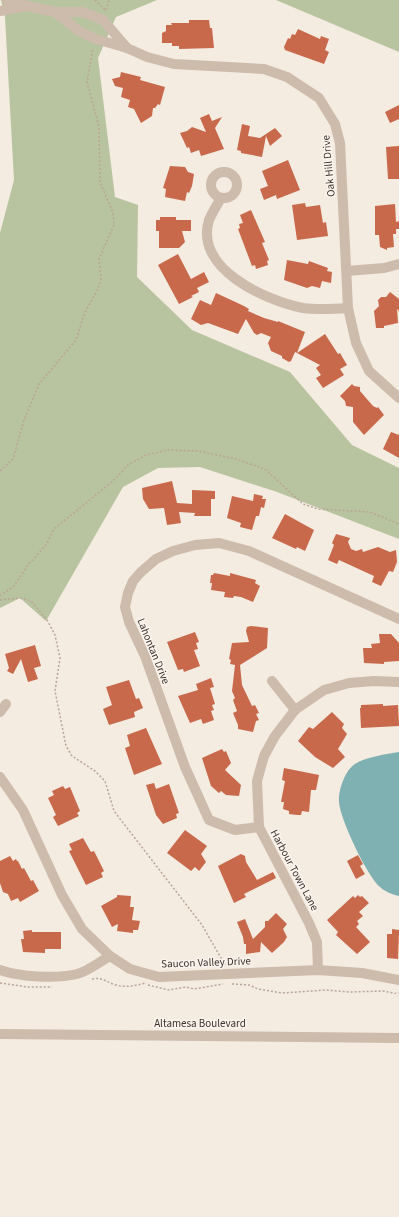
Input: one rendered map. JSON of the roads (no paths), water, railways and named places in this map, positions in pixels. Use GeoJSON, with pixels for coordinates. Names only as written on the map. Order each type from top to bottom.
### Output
{"type":"FeatureCollection","features":[{"type":"Feature","properties":{"kind":"street","name":"Oak Hill Drive"},"geometry":{"type":"LineString","coordinates":[[7,0],[55,12],[84,12],[104,15],[127,48]]}},
{"type":"Feature","properties":{"kind":"street","name":"Oak Hill Drive"},"geometry":{"type":"LineString","coordinates":[[0,11],[27,6]]}},
{"type":"Feature","properties":{"kind":"street","name":"Oak Hill Drive"},"geometry":{"type":"LineString","coordinates":[[55,12],[79,31],[96,39],[127,48],[147,57],[174,64],[264,69],[287,77],[320,98],[335,124],[340,143],[348,308],[356,343],[369,371],[399,398]]}},
{"type":"Feature","properties":{"kind":"street"},"geometry":{"type":"LineString","coordinates":[[221,198],[209,220],[209,248],[215,259],[235,279],[285,303],[304,308],[348,308]]}},
{"type":"Feature","properties":{"kind":"street"},"geometry":{"type":"LineString","coordinates":[[347,271],[384,268],[399,264]]}},
{"type":"Feature","properties":{"kind":"street","name":"Lahontan Drive"},"geometry":{"type":"LineString","coordinates":[[258,827],[235,830],[209,820],[185,766],[145,656],[129,622],[126,607],[128,593],[133,581],[156,559],[173,551],[195,545],[219,543],[249,551],[399,619]]}},
{"type":"Feature","properties":{"kind":"street"},"geometry":{"type":"LineString","coordinates":[[272,681],[295,710]]}},
{"type":"Feature","properties":{"kind":"street","name":"Harbour Town Lane"},"geometry":{"type":"LineString","coordinates":[[318,970],[317,942],[309,923],[258,827],[257,781],[264,756],[275,736],[295,710],[324,690],[350,683],[374,681],[399,682]]}},
{"type":"Feature","properties":{"kind":"street","name":"Saucon Valley Drive"},"geometry":{"type":"LineString","coordinates":[[0,776],[22,810],[62,895],[82,929],[110,956],[130,969],[159,977],[318,970],[362,973],[399,980]]}},
{"type":"Feature","properties":{"kind":"street"},"geometry":{"type":"LineString","coordinates":[[0,970],[36,976],[77,974],[90,969],[110,956]]}},
{"type":"Feature","properties":{"kind":"street","name":"Altamesa Boulevard"},"geometry":{"type":"LineString","coordinates":[[0,1034],[399,1038]]}},
{"type":"Feature","properties":{"kind":"water"},"geometry":{"type":"Polygon","coordinates":[[[399,752],[399,896],[389,893],[382,888],[368,871],[355,847],[344,821],[339,797],[345,776],[355,764],[370,758],[399,752]]]}}]}
